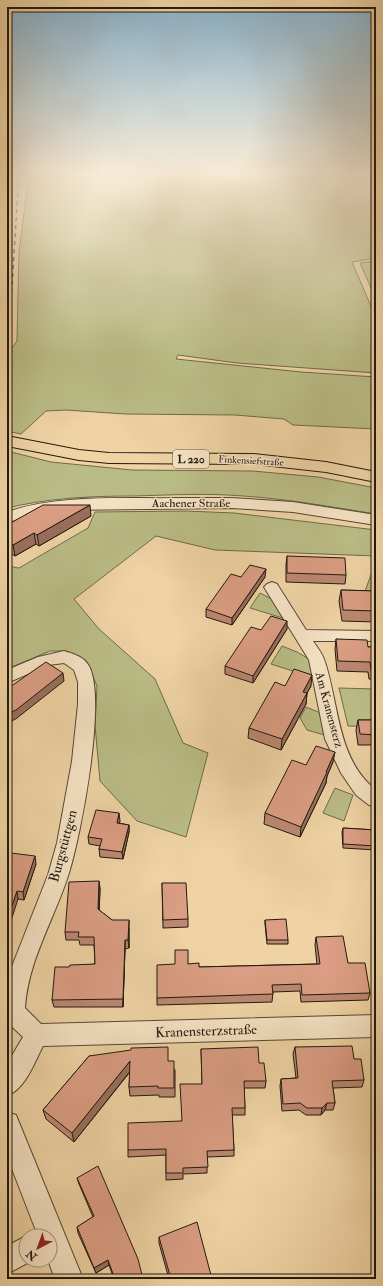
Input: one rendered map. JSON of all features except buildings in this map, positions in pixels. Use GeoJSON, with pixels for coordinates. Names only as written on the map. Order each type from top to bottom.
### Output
{"type":"FeatureCollection","features":[{"type":"Feature","properties":{"kind":"main road","name":"Finkensiefstraße"},"geometry":{"type":"LineString","coordinates":[[7,441],[65,452],[109,458],[253,459],[326,468],[376,477]]}},
{"type":"Feature","properties":{"kind":"street","name":"Aachener Straße"},"geometry":{"type":"LineString","coordinates":[[7,518],[32,509],[63,505],[231,503],[293,508],[376,520]]}},
{"type":"Feature","properties":{"kind":"street","name":"Am Kranensterz"},"geometry":{"type":"LineString","coordinates":[[272,587],[316,660],[334,739],[343,759],[350,773],[363,790],[376,800]]}},
{"type":"Feature","properties":{"kind":"street"},"geometry":{"type":"LineString","coordinates":[[302,635],[376,636]]}},
{"type":"Feature","properties":{"kind":"street","name":"Burgstüttgen"},"geometry":{"type":"LineString","coordinates":[[7,676],[53,657],[64,657],[76,662],[82,668],[87,688],[85,732],[81,767],[63,860],[16,986],[13,1012],[36,1035]]}},
{"type":"Feature","properties":{"kind":"street","name":"Kranensterzstraße"},"geometry":{"type":"LineString","coordinates":[[36,1035],[376,1026]]}},
{"type":"Feature","properties":{"kind":"street"},"geometry":{"type":"LineString","coordinates":[[7,1084],[21,1065],[36,1035]]}},
{"type":"Feature","properties":{"kind":"street"},"geometry":{"type":"LineString","coordinates":[[7,1124],[45,1228]]}},
{"type":"Feature","properties":{"kind":"street"},"geometry":{"type":"LineString","coordinates":[[7,1262],[18,1254]]}},
{"type":"Feature","properties":{"kind":"street"},"geometry":{"type":"LineString","coordinates":[[58,1256],[69,1279]]}},
{"type":"Feature","properties":{"kind":"green space"},"geometry":{"type":"Polygon","coordinates":[[[21,234],[376,234],[376,258],[352,262],[376,318],[376,373],[237,363],[178,355],[176,359],[301,372],[376,377],[376,429],[293,425],[284,419],[235,415],[125,414],[66,410],[46,411],[21,434],[7,431],[7,355],[17,341],[19,252],[21,234]]]}},
{"type":"Feature","properties":{"kind":"green space"},"geometry":{"type":"Polygon","coordinates":[[[376,261],[376,299],[360,263],[376,261]]]}},
{"type":"Feature","properties":{"kind":"green space"},"geometry":{"type":"Polygon","coordinates":[[[7,451],[51,462],[132,470],[253,471],[318,477],[376,488],[376,514],[277,499],[216,495],[86,497],[39,502],[7,508],[7,451]]]}},
{"type":"Feature","properties":{"kind":"green space"},"geometry":{"type":"Polygon","coordinates":[[[186,511],[234,513],[376,530],[376,556],[215,550],[156,536],[74,599],[99,629],[155,679],[183,743],[208,753],[186,837],[137,821],[100,781],[95,725],[97,686],[89,667],[67,651],[50,651],[7,669],[7,566],[19,568],[88,528],[95,512],[186,511]]]}},
{"type":"Feature","properties":{"kind":"green space"},"geometry":{"type":"Polygon","coordinates":[[[376,561],[376,594],[364,594],[376,561]]]}},
{"type":"Feature","properties":{"kind":"green space"},"geometry":{"type":"Polygon","coordinates":[[[260,593],[272,599],[286,619],[250,608],[260,593]]]}},
{"type":"Feature","properties":{"kind":"green space"},"geometry":{"type":"Polygon","coordinates":[[[282,646],[309,659],[314,678],[271,664],[282,646]]]}},
{"type":"Feature","properties":{"kind":"green space"},"geometry":{"type":"Polygon","coordinates":[[[339,688],[376,689],[376,727],[348,726],[339,688]]]}},
{"type":"Feature","properties":{"kind":"green space"},"geometry":{"type":"Polygon","coordinates":[[[306,707],[323,714],[328,736],[307,730],[300,718],[306,707]]]}},
{"type":"Feature","properties":{"kind":"green space"},"geometry":{"type":"Polygon","coordinates":[[[335,788],[353,795],[344,821],[323,813],[335,788]]]}},
{"type":"Feature","properties":{"kind":"railway"},"geometry":{"type":"LineString","coordinates":[[11,301],[15,234]]}},
{"type":"Feature","properties":{"kind":"railway"},"geometry":{"type":"LineString","coordinates":[[7,334],[10,320],[11,300]]}}]}
